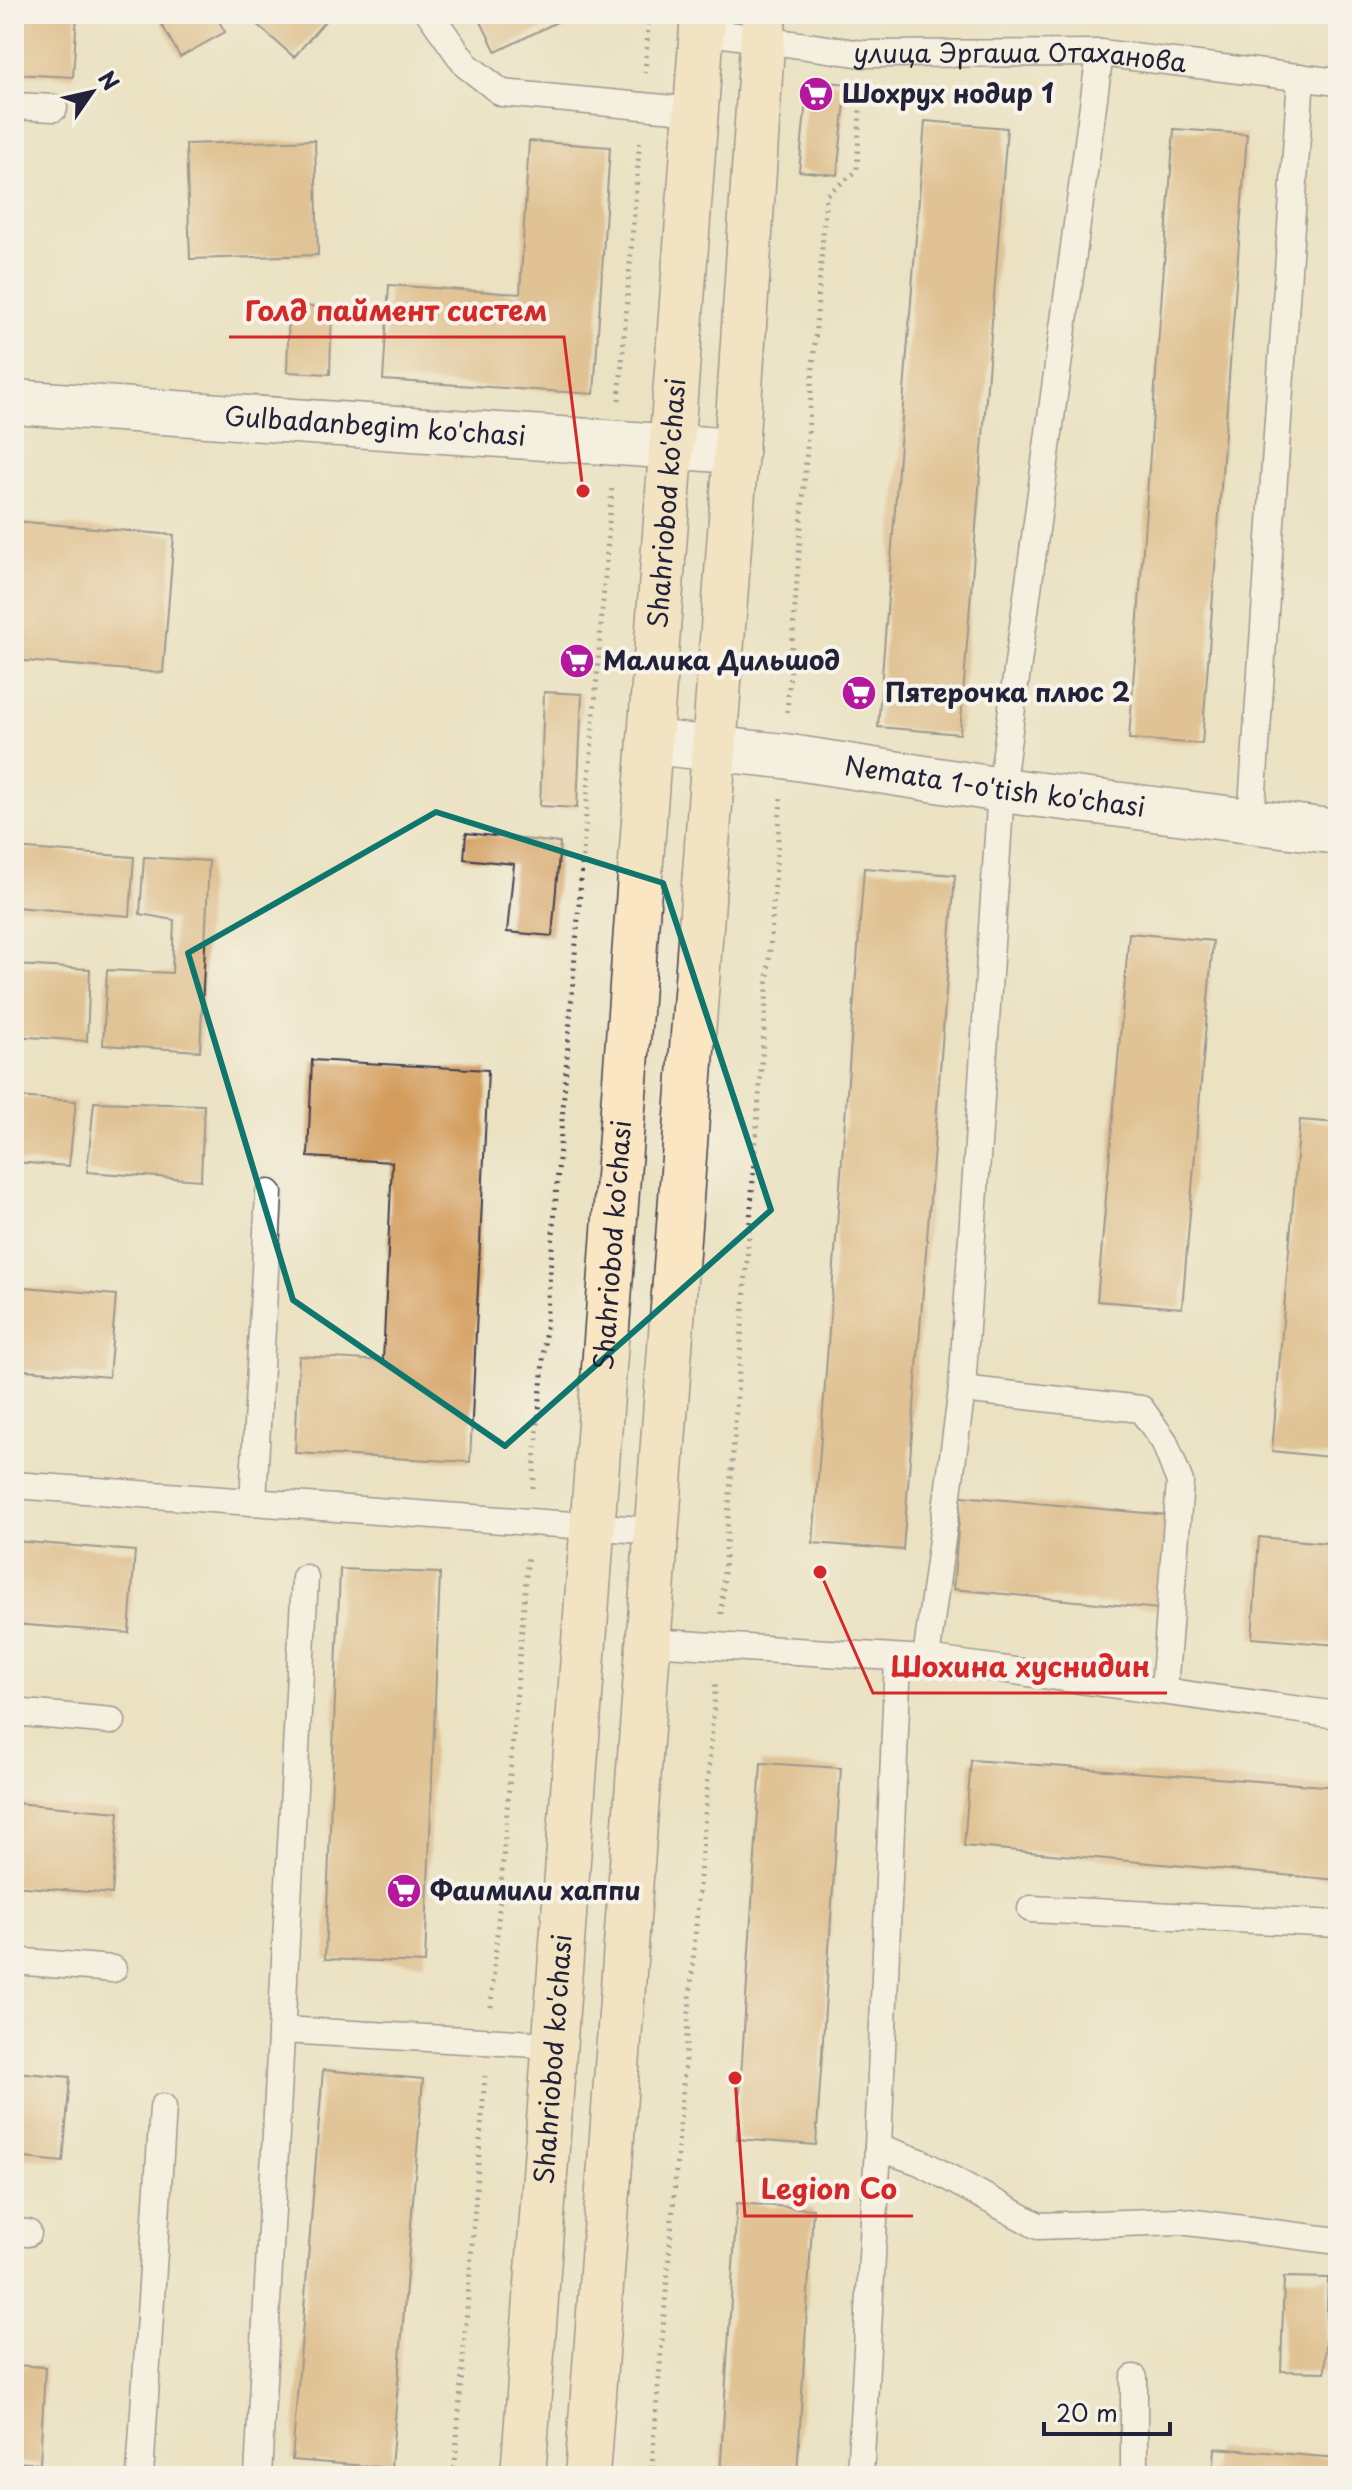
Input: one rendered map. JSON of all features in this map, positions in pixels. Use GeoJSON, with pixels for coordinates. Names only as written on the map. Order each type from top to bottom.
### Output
{"type":"FeatureCollection","features":[{"type":"Feature","properties":{"kind":"main road","name":"Shahriobod ko'chasi"},"geometry":{"type":"LineString","coordinates":[[523,2476],[703,23]]}},
{"type":"Feature","properties":{"kind":"main road"},"geometry":{"type":"LineString","coordinates":[[587,2476],[736,451],[763,26]]}},
{"type":"Feature","properties":{"kind":"street","name":"Gulbadanbegim ko'chasi"},"geometry":{"type":"LineString","coordinates":[[14,402],[736,451]]}},
{"type":"Feature","properties":{"kind":"street","name":"Nemata 1-o'tish ko'chasi"},"geometry":{"type":"LineString","coordinates":[[650,742],[784,756],[1001,790],[1338,832]]}},
{"type":"Feature","properties":{"kind":"lane"},"geometry":{"type":"LineString","coordinates":[[430,14],[466,65],[502,93],[696,111]]}},
{"type":"Feature","properties":{"kind":"lane","name":"улица Эргаша Отаханова"},"geometry":{"type":"LineString","coordinates":[[703,23],[763,26],[863,54],[1100,53],[1338,82]]}},
{"type":"Feature","properties":{"kind":"lane"},"geometry":{"type":"LineString","coordinates":[[926,1659],[962,1389],[1001,790],[1100,53]]}},
{"type":"Feature","properties":{"kind":"lane"},"geometry":{"type":"LineString","coordinates":[[1251,821],[1301,77]]}},
{"type":"Feature","properties":{"kind":"lane"},"geometry":{"type":"LineString","coordinates":[[14,106],[54,108]]}},
{"type":"Feature","properties":{"kind":"lane"},"geometry":{"type":"LineString","coordinates":[[253,1502],[269,1193]]}},
{"type":"Feature","properties":{"kind":"lane"},"geometry":{"type":"LineString","coordinates":[[962,1389],[1141,1409],[1164,1441],[1180,1482],[1164,1690]]}},
{"type":"Feature","properties":{"kind":"lane"},"geometry":{"type":"LineString","coordinates":[[14,1485],[656,1531]]}},
{"type":"Feature","properties":{"kind":"lane"},"geometry":{"type":"LineString","coordinates":[[258,2476],[305,1578]]}},
{"type":"Feature","properties":{"kind":"lane"},"geometry":{"type":"LineString","coordinates":[[649,1642],[926,1659],[1338,1715]]}},
{"type":"Feature","properties":{"kind":"lane"},"geometry":{"type":"LineString","coordinates":[[860,2476],[878,2147],[898,1658]]}},
{"type":"Feature","properties":{"kind":"lane"},"geometry":{"type":"LineString","coordinates":[[14,1712],[112,1721]]}},
{"type":"Feature","properties":{"kind":"lane"},"geometry":{"type":"LineString","coordinates":[[1031,1909],[1338,1924]]}},
{"type":"Feature","properties":{"kind":"lane"},"geometry":{"type":"LineString","coordinates":[[14,1961],[113,1969]]}},
{"type":"Feature","properties":{"kind":"lane"},"geometry":{"type":"LineString","coordinates":[[281,2030],[555,2045]]}},
{"type":"Feature","properties":{"kind":"lane"},"geometry":{"type":"LineString","coordinates":[[140,2476],[163,2107]]}},
{"type":"Feature","properties":{"kind":"lane"},"geometry":{"type":"LineString","coordinates":[[878,2147],[920,2162],[1038,2226],[1180,2221],[1338,2241]]}},
{"type":"Feature","properties":{"kind":"lane"},"geometry":{"type":"LineString","coordinates":[[1134,2378],[1134,2476]]}},
{"type":"Feature","properties":{"kind":"path"},"geometry":{"type":"LineString","coordinates":[[454,2476],[649,14]]}},
{"type":"Feature","properties":{"kind":"path"},"geometry":{"type":"LineString","coordinates":[[651,2476],[719,1645],[826,195],[857,171],[863,54]]}},
{"type":"Feature","properties":{"kind":"highlighted area"},"geometry":{"type":"Polygon","coordinates":[[[436,812],[663,883],[771,1210],[505,1446],[293,1300],[188,953],[436,812]]]}},
{"type":"Feature","properties":{"kind":"building"},"geometry":{"type":"Polygon","coordinates":[[[14,14],[77,14],[73,77],[14,74],[14,14]]]}},
{"type":"Feature","properties":{"kind":"building"},"geometry":{"type":"Polygon","coordinates":[[[156,14],[215,14],[225,32],[180,57],[156,14]]]}},
{"type":"Feature","properties":{"kind":"building"},"geometry":{"type":"Polygon","coordinates":[[[245,14],[331,14],[294,57],[245,14]]]}},
{"type":"Feature","properties":{"kind":"building"},"geometry":{"type":"Polygon","coordinates":[[[477,14],[573,14],[496,52],[477,14]]]}},
{"type":"Feature","properties":{"kind":"building"},"geometry":{"type":"Polygon","coordinates":[[[808,80],[847,84],[837,175],[799,171],[808,80]]]}},
{"type":"Feature","properties":{"kind":"building"},"geometry":{"type":"Polygon","coordinates":[[[925,121],[1007,128],[960,734],[878,727],[925,121]]]}},
{"type":"Feature","properties":{"kind":"building"},"geometry":{"type":"Polygon","coordinates":[[[1174,129],[1247,134],[1202,744],[1129,739],[1174,129]]]}},
{"type":"Feature","properties":{"kind":"building"},"geometry":{"type":"Polygon","coordinates":[[[315,140],[318,255],[190,259],[186,144],[315,140]]]}},
{"type":"Feature","properties":{"kind":"building"},"geometry":{"type":"Polygon","coordinates":[[[529,141],[610,147],[594,394],[383,380],[389,285],[520,294],[529,141]]]}},
{"type":"Feature","properties":{"kind":"building"},"geometry":{"type":"Polygon","coordinates":[[[289,306],[332,307],[330,374],[287,372],[289,306]]]}},
{"type":"Feature","properties":{"kind":"building"},"geometry":{"type":"Polygon","coordinates":[[[14,521],[174,535],[163,673],[14,660],[14,521]]]}},
{"type":"Feature","properties":{"kind":"building"},"geometry":{"type":"Polygon","coordinates":[[[544,692],[582,694],[577,808],[540,806],[544,692]]]}},
{"type":"Feature","properties":{"kind":"building"},"geometry":{"type":"Polygon","coordinates":[[[466,833],[560,843],[552,936],[507,932],[514,864],[464,859],[466,833]]]}},
{"type":"Feature","properties":{"kind":"building"},"geometry":{"type":"Polygon","coordinates":[[[14,848],[134,857],[130,916],[14,907],[14,848]]]}},
{"type":"Feature","properties":{"kind":"building"},"geometry":{"type":"Polygon","coordinates":[[[144,857],[209,861],[200,1051],[103,1045],[107,970],[172,973],[174,920],[140,914],[144,857]]]}},
{"type":"Feature","properties":{"kind":"building"},"geometry":{"type":"Polygon","coordinates":[[[864,868],[955,875],[903,1550],[813,1543],[864,868]]]}},
{"type":"Feature","properties":{"kind":"building"},"geometry":{"type":"Polygon","coordinates":[[[1129,933],[1213,941],[1182,1308],[1097,1301],[1129,933]]]}},
{"type":"Feature","properties":{"kind":"building"},"geometry":{"type":"Polygon","coordinates":[[[14,965],[90,969],[87,1041],[14,1036],[14,965]]]}},
{"type":"Feature","properties":{"kind":"building"},"geometry":{"type":"Polygon","coordinates":[[[312,1060],[488,1070],[470,1462],[295,1453],[299,1356],[383,1361],[392,1162],[308,1157],[312,1060]]]}},
{"type":"Feature","properties":{"kind":"building"},"geometry":{"type":"Polygon","coordinates":[[[14,1097],[76,1101],[69,1166],[14,1162],[14,1097]]]}},
{"type":"Feature","properties":{"kind":"building"},"geometry":{"type":"Polygon","coordinates":[[[94,1102],[204,1105],[201,1180],[87,1172],[94,1102]]]}},
{"type":"Feature","properties":{"kind":"building"},"geometry":{"type":"Polygon","coordinates":[[[1300,1120],[1338,1123],[1338,1458],[1272,1451],[1300,1120]]]}},
{"type":"Feature","properties":{"kind":"building"},"geometry":{"type":"Polygon","coordinates":[[[14,1286],[116,1295],[109,1377],[14,1369],[14,1286]]]}},
{"type":"Feature","properties":{"kind":"building"},"geometry":{"type":"Polygon","coordinates":[[[961,1496],[1167,1515],[1159,1609],[953,1589],[961,1496]]]}},
{"type":"Feature","properties":{"kind":"building"},"geometry":{"type":"Polygon","coordinates":[[[1259,1537],[1338,1544],[1338,1645],[1252,1638],[1259,1537]]]}},
{"type":"Feature","properties":{"kind":"building"},"geometry":{"type":"Polygon","coordinates":[[[14,1541],[135,1551],[129,1633],[14,1624],[14,1541]]]}},
{"type":"Feature","properties":{"kind":"building"},"geometry":{"type":"Polygon","coordinates":[[[340,1569],[440,1573],[425,1963],[325,1959],[340,1569]]]}},
{"type":"Feature","properties":{"kind":"building"},"geometry":{"type":"Polygon","coordinates":[[[971,1760],[1338,1787],[1338,1880],[964,1846],[971,1760]]]}},
{"type":"Feature","properties":{"kind":"building"},"geometry":{"type":"Polygon","coordinates":[[[761,1763],[841,1768],[816,2145],[737,2139],[761,1763]]]}},
{"type":"Feature","properties":{"kind":"building"},"geometry":{"type":"Polygon","coordinates":[[[14,1803],[119,1812],[112,1894],[14,1886],[14,1803]]]}},
{"type":"Feature","properties":{"kind":"building"},"geometry":{"type":"Polygon","coordinates":[[[323,2070],[423,2079],[391,2468],[292,2460],[323,2070]]]}},
{"type":"Feature","properties":{"kind":"building"},"geometry":{"type":"Polygon","coordinates":[[[14,2072],[70,2077],[63,2162],[14,2157],[14,2072]]]}},
{"type":"Feature","properties":{"kind":"building"},"geometry":{"type":"Polygon","coordinates":[[[737,2203],[813,2209],[797,2476],[720,2476],[737,2203]]]}},
{"type":"Feature","properties":{"kind":"building"},"geometry":{"type":"Polygon","coordinates":[[[1284,2277],[1328,2278],[1325,2372],[1281,2371],[1284,2277]]]}},
{"type":"Feature","properties":{"kind":"building"},"geometry":{"type":"Polygon","coordinates":[[[14,2365],[45,2367],[40,2464],[14,2462],[14,2365]]]}},
{"type":"Feature","properties":{"kind":"building"},"geometry":{"type":"Polygon","coordinates":[[[1215,2448],[1338,2458],[1338,2476],[1213,2476],[1215,2448]]]}},
{"type":"Feature","properties":{"kind":"place","name":"Шохрух нодир 1"},"geometry":{"type":"Point","coordinates":[816,94]}},
{"type":"Feature","properties":{"kind":"place","name":"Голд паймент систем"},"geometry":{"type":"Point","coordinates":[583,491]}},
{"type":"Feature","properties":{"kind":"place","name":"Малика Дильшод"},"geometry":{"type":"Point","coordinates":[577,661]}},
{"type":"Feature","properties":{"kind":"place","name":"Пятерочка плюс 2"},"geometry":{"type":"Point","coordinates":[859,693]}},
{"type":"Feature","properties":{"kind":"place","name":"Шохина хуснидин"},"geometry":{"type":"Point","coordinates":[820,1572]}},
{"type":"Feature","properties":{"kind":"place","name":"Фаимили хаппи"},"geometry":{"type":"Point","coordinates":[404,1891]}},
{"type":"Feature","properties":{"kind":"place","name":"Legion Co"},"geometry":{"type":"Point","coordinates":[735,2078]}}]}
